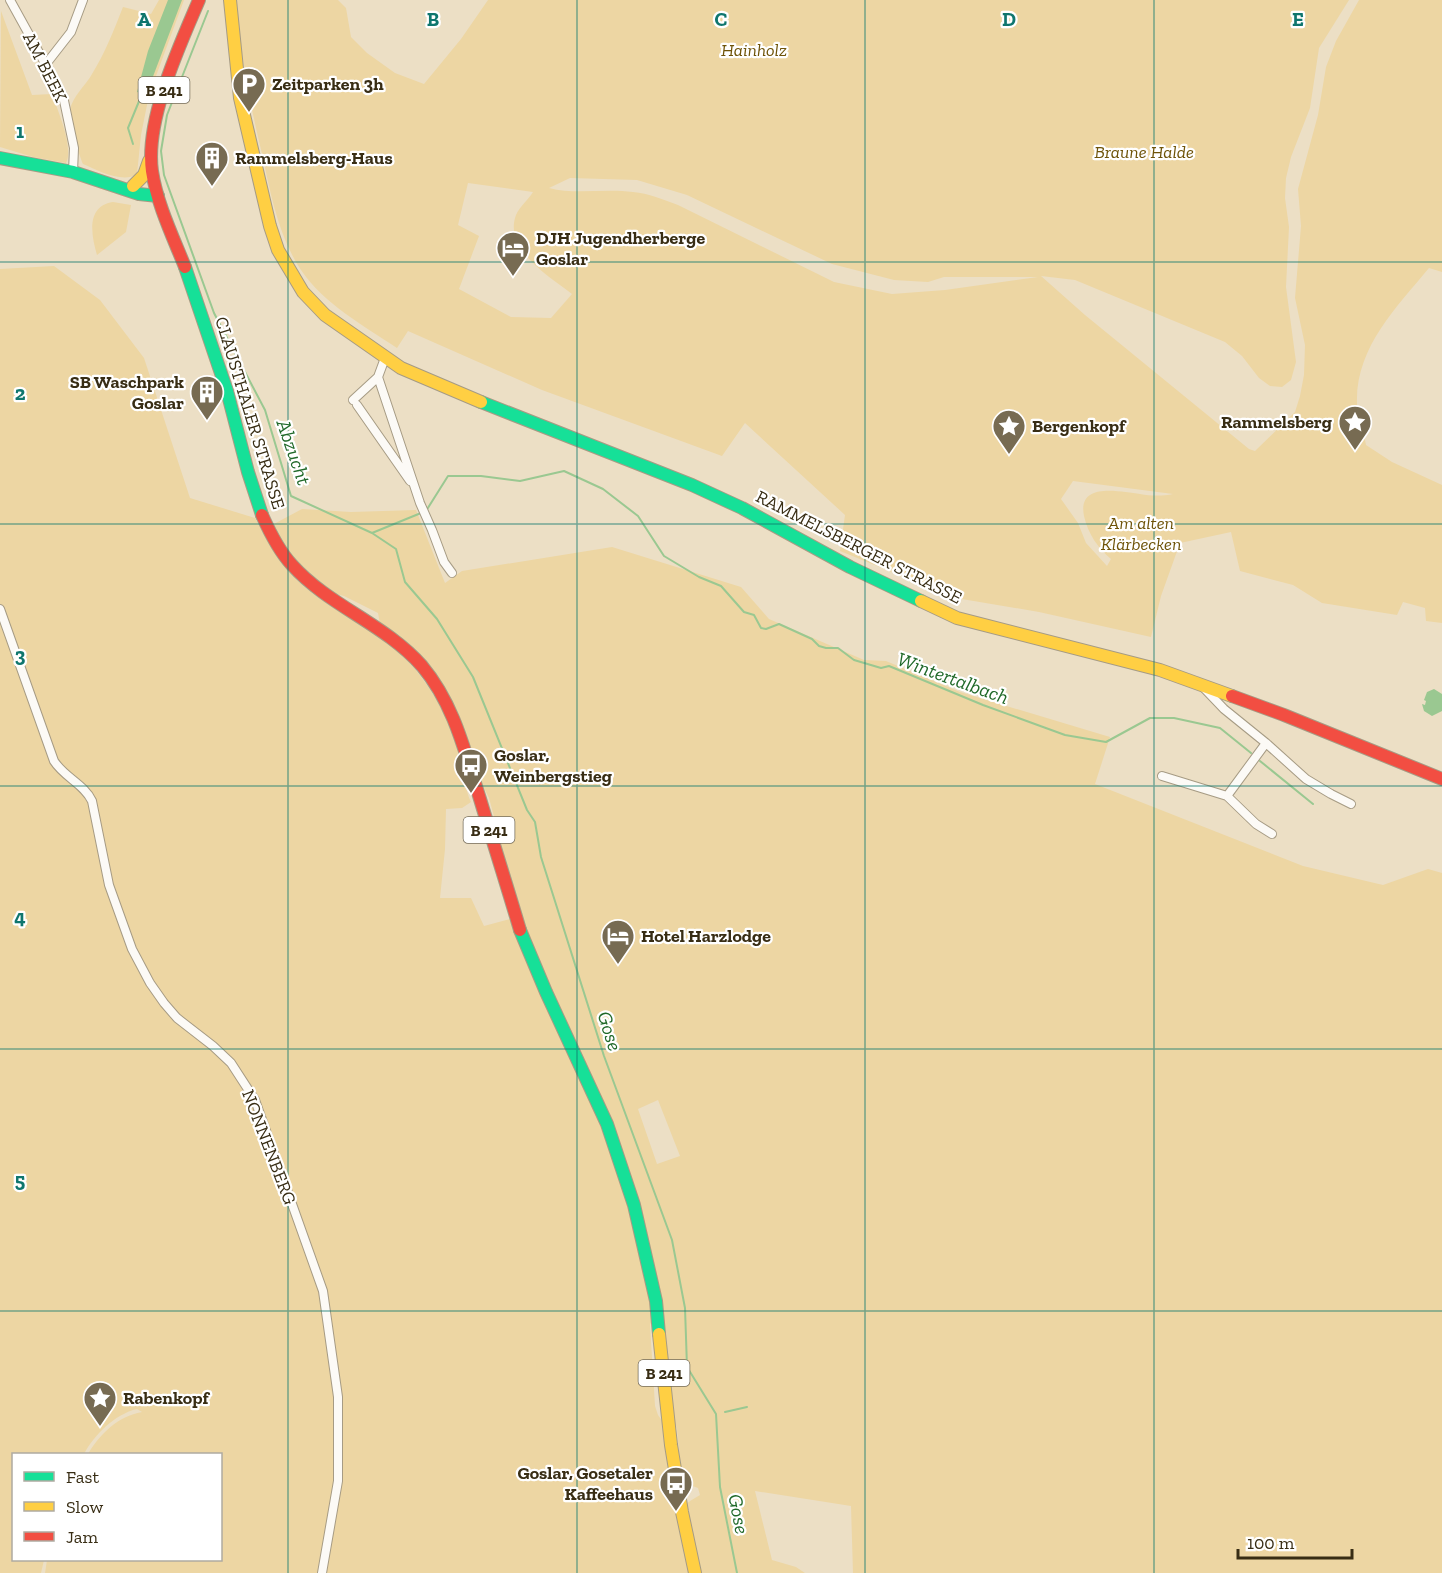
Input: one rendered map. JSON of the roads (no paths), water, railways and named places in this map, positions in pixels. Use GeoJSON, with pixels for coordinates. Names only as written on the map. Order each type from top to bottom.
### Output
{"type":"FeatureCollection","features":[{"type":"Feature","properties":{"kind":"main road","name":"CLAUSTHALER STRASSE"},"geometry":{"type":"LineString","coordinates":[[194,0],[155,115],[150,159],[157,193],[218,363],[260,510],[276,543],[288,560],[314,585],[396,640],[407,650],[439,689],[456,722],[522,934],[607,1124],[634,1205],[656,1301],[671,1445],[695,1573]]}},
{"type":"Feature","properties":{"kind":"main road","name":"CLAUSTHALER STRASSE"},"geometry":{"type":"LineString","coordinates":[[188,23],[199,0]]}},
{"type":"Feature","properties":{"kind":"main road","name":"RAMMELSBERGER STRASSE"},"geometry":{"type":"LineString","coordinates":[[230,0],[240,98],[270,226],[278,250],[303,292],[325,315],[401,369],[692,485],[742,508],[869,577],[957,618],[1160,670],[1442,779]]}},
{"type":"Feature","properties":{"kind":"main road"},"geometry":{"type":"LineString","coordinates":[[0,158],[73,172],[127,187],[140,194],[157,193]]}},
{"type":"Feature","properties":{"kind":"main road"},"geometry":{"type":"LineString","coordinates":[[127,187],[144,175],[150,159]]}},
{"type":"Feature","properties":{"kind":"street","name":"AM BEEK"},"geometry":{"type":"LineString","coordinates":[[10,0],[63,96],[74,148],[73,172]]}},
{"type":"Feature","properties":{"kind":"street"},"geometry":{"type":"LineString","coordinates":[[46,64],[71,32],[83,0]]}},
{"type":"Feature","properties":{"kind":"street"},"geometry":{"type":"LineString","coordinates":[[385,358],[378,376],[355,402],[415,489]]}},
{"type":"Feature","properties":{"kind":"street"},"geometry":{"type":"LineString","coordinates":[[378,376],[420,503],[444,562],[452,573]]}},
{"type":"Feature","properties":{"kind":"street","name":"NONNENBERG"},"geometry":{"type":"LineString","coordinates":[[0,609],[54,761],[62,772],[88,792],[92,801],[108,885],[132,949],[150,983],[164,1003],[177,1018],[213,1046],[231,1064],[255,1100],[323,1291],[338,1397],[338,1481],[322,1573]]}},
{"type":"Feature","properties":{"kind":"street"},"geometry":{"type":"LineString","coordinates":[[1200,684],[1207,694],[1306,779],[1351,804]]}},
{"type":"Feature","properties":{"kind":"street"},"geometry":{"type":"LineString","coordinates":[[1227,796],[1266,743]]}},
{"type":"Feature","properties":{"kind":"street"},"geometry":{"type":"LineString","coordinates":[[1162,776],[1227,796],[1256,824],[1272,834]]}},
{"type":"Feature","properties":{"kind":"waterway","name":"Abzucht"},"geometry":{"type":"LineString","coordinates":[[208,11],[167,115],[161,151],[164,175],[214,313],[265,410],[291,496],[372,533],[421,513]]}},
{"type":"Feature","properties":{"kind":"waterway"},"geometry":{"type":"LineString","coordinates":[[133,144],[128,128],[142,94]]}},
{"type":"Feature","properties":{"kind":"waterway","name":"Wintertalbach"},"geometry":{"type":"LineString","coordinates":[[426,511],[448,476],[481,476],[520,481],[564,471],[603,489],[638,516],[664,556],[699,577],[721,586],[744,612],[754,615],[761,628],[766,629],[779,624],[812,639],[819,646],[838,648],[854,660],[881,668],[889,666],[983,705],[1065,735],[1106,742],[1150,718],[1174,718],[1220,728],[1251,753]]}},
{"type":"Feature","properties":{"kind":"waterway","name":"Gose"},"geometry":{"type":"LineString","coordinates":[[372,533],[396,549],[405,582],[437,619],[473,677],[527,810],[535,822],[541,857],[604,1056],[672,1240],[685,1308],[687,1367],[716,1414],[720,1487],[737,1573]]}},
{"type":"Feature","properties":{"kind":"waterway","name":"Wintertalbach"},"geometry":{"type":"LineString","coordinates":[[1260,761],[1313,804]]}},
{"type":"Feature","properties":{"kind":"waterway"},"geometry":{"type":"LineString","coordinates":[[725,1412],[747,1407]]}},
{"type":"Feature","properties":{"kind":"place","name":"Zeitparken 3h"},"geometry":{"type":"Point","coordinates":[249,113]}},
{"type":"Feature","properties":{"kind":"place","name":"Rammelsberg-Haus"},"geometry":{"type":"Point","coordinates":[212,187]}},
{"type":"Feature","properties":{"kind":"place","name":"DJH Jugendherberge Goslar"},"geometry":{"type":"Point","coordinates":[513,277]}},
{"type":"Feature","properties":{"kind":"place","name":"SB Waschpark Goslar"},"geometry":{"type":"Point","coordinates":[207,421]}},
{"type":"Feature","properties":{"kind":"place","name":"Rammelsberg"},"geometry":{"type":"Point","coordinates":[1355,451]}},
{"type":"Feature","properties":{"kind":"place","name":"Bergenkopf"},"geometry":{"type":"Point","coordinates":[1009,455]}},
{"type":"Feature","properties":{"kind":"place","name":"Goslar, Weinbergstieg"},"geometry":{"type":"Point","coordinates":[471,794]}},
{"type":"Feature","properties":{"kind":"place","name":"Hotel Harzlodge"},"geometry":{"type":"Point","coordinates":[618,965]}},
{"type":"Feature","properties":{"kind":"place","name":"Rabenkopf"},"geometry":{"type":"Point","coordinates":[100,1427]}},
{"type":"Feature","properties":{"kind":"place","name":"Goslar, Gosetaler Kaffeehaus"},"geometry":{"type":"Point","coordinates":[676,1512]}},
{"type":"Feature","properties":{"kind":"park label","name":"Hainholz"},"geometry":{"type":"Point","coordinates":[754,50]}},
{"type":"Feature","properties":{"kind":"park label","name":"Braune Halde"},"geometry":{"type":"Point","coordinates":[1144,152]}},
{"type":"Feature","properties":{"kind":"park label","name":"Am alten Klärbecken"},"geometry":{"type":"Point","coordinates":[1141,533]}}]}
